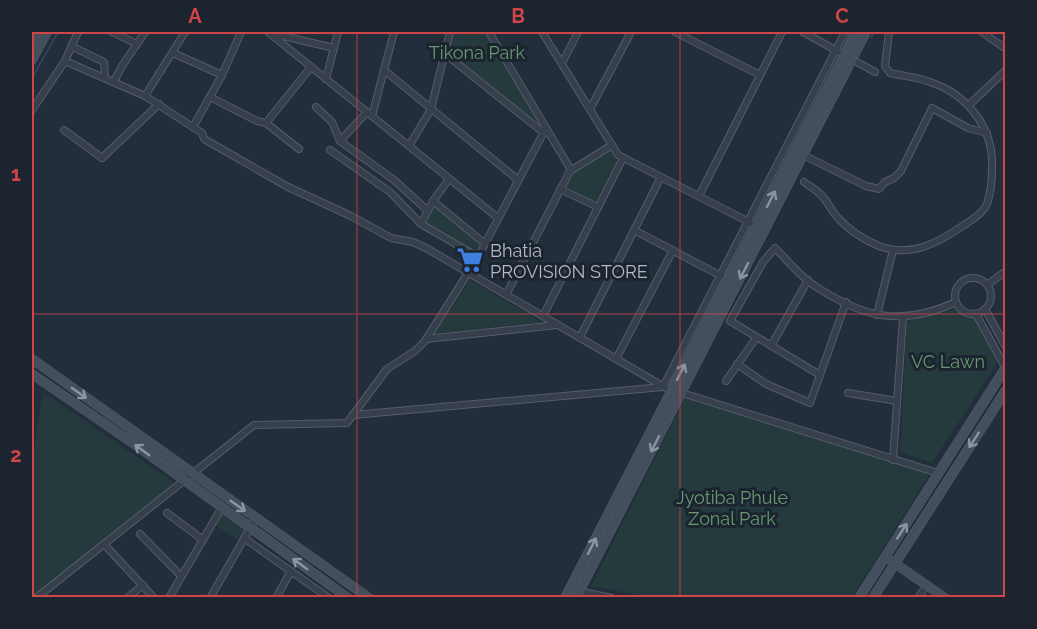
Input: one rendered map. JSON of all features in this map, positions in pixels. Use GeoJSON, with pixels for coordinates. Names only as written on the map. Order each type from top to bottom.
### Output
{"type":"FeatureCollection","features":[{"type":"Feature","properties":{"kind":"street"},"geometry":{"type":"LineString","coordinates":[[32,41],[37,32]]}},
{"type":"Feature","properties":{"kind":"street"},"geometry":{"type":"LineString","coordinates":[[32,60],[47,32]]}},
{"type":"Feature","properties":{"kind":"street"},"geometry":{"type":"LineString","coordinates":[[32,110],[64,61],[78,32]]}},
{"type":"Feature","properties":{"kind":"street"},"geometry":{"type":"LineString","coordinates":[[112,32],[137,44]]}},
{"type":"Feature","properties":{"kind":"street"},"geometry":{"type":"LineString","coordinates":[[114,81],[145,32]]}},
{"type":"Feature","properties":{"kind":"street"},"geometry":{"type":"LineString","coordinates":[[145,96],[185,32]]}},
{"type":"Feature","properties":{"kind":"street"},"geometry":{"type":"LineString","coordinates":[[193,127],[222,75],[241,32]]}},
{"type":"Feature","properties":{"kind":"street"},"geometry":{"type":"LineString","coordinates":[[268,32],[334,48]]}},
{"type":"Feature","properties":{"kind":"street"},"geometry":{"type":"LineString","coordinates":[[268,32],[498,218]]}},
{"type":"Feature","properties":{"kind":"street"},"geometry":{"type":"LineString","coordinates":[[326,79],[338,32]]}},
{"type":"Feature","properties":{"kind":"street"},"geometry":{"type":"LineString","coordinates":[[339,141],[369,114],[384,70],[393,32]]}},
{"type":"Feature","properties":{"kind":"street"},"geometry":{"type":"LineString","coordinates":[[409,146],[431,109],[450,32]]}},
{"type":"Feature","properties":{"kind":"street"},"geometry":{"type":"LineString","coordinates":[[489,32],[545,131],[571,170]]}},
{"type":"Feature","properties":{"kind":"street"},"geometry":{"type":"LineString","coordinates":[[542,32],[618,155],[757,226]]}},
{"type":"Feature","properties":{"kind":"street"},"geometry":{"type":"LineString","coordinates":[[561,63],[578,32]]}},
{"type":"Feature","properties":{"kind":"street"},"geometry":{"type":"LineString","coordinates":[[590,109],[631,32]]}},
{"type":"Feature","properties":{"kind":"street"},"geometry":{"type":"LineString","coordinates":[[675,32],[760,75]]}},
{"type":"Feature","properties":{"kind":"street"},"geometry":{"type":"LineString","coordinates":[[699,196],[782,32]]}},
{"type":"Feature","properties":{"kind":"street"},"geometry":{"type":"LineString","coordinates":[[804,32],[845,53],[875,72]]}},
{"type":"Feature","properties":{"kind":"street"},"geometry":{"type":"LineString","coordinates":[[845,32],[845,53]]}},
{"type":"Feature","properties":{"kind":"street"},"geometry":{"type":"LineString","coordinates":[[572,594],[682,393],[757,226],[856,32]]}},
{"type":"Feature","properties":{"kind":"street"},"geometry":{"type":"LineString","coordinates":[[667,389],[799,153],[845,53],[866,32]]}},
{"type":"Feature","properties":{"kind":"street"},"geometry":{"type":"LineString","coordinates":[[804,183],[820,193],[837,218],[854,232],[878,246],[893,250],[913,250],[939,242],[975,218],[986,205],[992,184],[993,158],[987,133],[973,108],[952,92],[931,82],[890,74],[885,66],[889,32]]}},
{"type":"Feature","properties":{"kind":"street"},"geometry":{"type":"LineString","coordinates":[[982,32],[1005,49]]}},
{"type":"Feature","properties":{"kind":"street"},"geometry":{"type":"LineString","coordinates":[[71,46],[104,62],[105,77]]}},
{"type":"Feature","properties":{"kind":"street"},"geometry":{"type":"LineString","coordinates":[[173,53],[222,75]]}},
{"type":"Feature","properties":{"kind":"street"},"geometry":{"type":"LineString","coordinates":[[444,53],[545,131]]}},
{"type":"Feature","properties":{"kind":"street"},"geometry":{"type":"LineString","coordinates":[[64,61],[145,96],[202,133],[204,139],[288,186],[391,238],[413,242],[426,248],[667,389],[893,459],[936,477],[943,488]]}},
{"type":"Feature","properties":{"kind":"street"},"geometry":{"type":"LineString","coordinates":[[266,123],[311,67]]}},
{"type":"Feature","properties":{"kind":"street"},"geometry":{"type":"LineString","coordinates":[[384,70],[518,180]]}},
{"type":"Feature","properties":{"kind":"street"},"geometry":{"type":"LineString","coordinates":[[969,105],[1005,70]]}},
{"type":"Feature","properties":{"kind":"street"},"geometry":{"type":"LineString","coordinates":[[210,97],[257,121],[266,123],[299,149]]}},
{"type":"Feature","properties":{"kind":"street"},"geometry":{"type":"LineString","coordinates":[[64,130],[102,158],[159,104]]}},
{"type":"Feature","properties":{"kind":"street"},"geometry":{"type":"LineString","coordinates":[[316,107],[332,122],[339,141],[394,180],[428,211]]}},
{"type":"Feature","properties":{"kind":"street"},"geometry":{"type":"LineString","coordinates":[[799,153],[866,186],[879,189],[885,182],[902,171],[932,108],[968,128],[987,133]]}},
{"type":"Feature","properties":{"kind":"street"},"geometry":{"type":"LineString","coordinates":[[36,597],[254,425],[347,423],[387,369],[415,351],[426,339],[478,257],[545,131]]}},
{"type":"Feature","properties":{"kind":"street"},"geometry":{"type":"LineString","coordinates":[[506,295],[571,170],[612,145]]}},
{"type":"Feature","properties":{"kind":"street"},"geometry":{"type":"LineString","coordinates":[[330,150],[390,192],[421,224],[478,257]]}},
{"type":"Feature","properties":{"kind":"street"},"geometry":{"type":"LineString","coordinates":[[543,316],[623,158]]}},
{"type":"Feature","properties":{"kind":"street"},"geometry":{"type":"LineString","coordinates":[[579,338],[661,177]]}},
{"type":"Feature","properties":{"kind":"street"},"geometry":{"type":"LineString","coordinates":[[421,224],[433,201],[449,179]]}},
{"type":"Feature","properties":{"kind":"street"},"geometry":{"type":"LineString","coordinates":[[560,189],[598,207]]}},
{"type":"Feature","properties":{"kind":"street"},"geometry":{"type":"LineString","coordinates":[[433,201],[484,243]]}},
{"type":"Feature","properties":{"kind":"street"},"geometry":{"type":"LineString","coordinates":[[572,594],[721,276],[757,226]]}},
{"type":"Feature","properties":{"kind":"street"},"geometry":{"type":"LineString","coordinates":[[634,230],[721,276]]}},
{"type":"Feature","properties":{"kind":"street"},"geometry":{"type":"LineString","coordinates":[[820,375],[730,321],[763,262],[775,248],[808,280],[859,310],[903,318],[922,315],[956,302]]}},
{"type":"Feature","properties":{"kind":"street"},"geometry":{"type":"LineString","coordinates":[[616,359],[672,250]]}},
{"type":"Feature","properties":{"kind":"street"},"geometry":{"type":"LineString","coordinates":[[877,315],[893,250]]}},
{"type":"Feature","properties":{"kind":"street"},"geometry":{"type":"LineString","coordinates":[[987,285],[1005,271]]}},
{"type":"Feature","properties":{"kind":"street"},"geometry":{"type":"LineString","coordinates":[[977,278],[987,285],[991,293],[991,300],[986,309],[976,314],[963,311],[956,302],[955,293],[964,280],[977,278]]}},
{"type":"Feature","properties":{"kind":"street"},"geometry":{"type":"LineString","coordinates":[[771,346],[808,280]]}},
{"type":"Feature","properties":{"kind":"street"},"geometry":{"type":"LineString","coordinates":[[737,364],[766,384],[810,403],[846,303]]}},
{"type":"Feature","properties":{"kind":"street"},"geometry":{"type":"LineString","coordinates":[[986,309],[1005,347]]}},
{"type":"Feature","properties":{"kind":"street"},"geometry":{"type":"LineString","coordinates":[[859,597],[936,477],[1002,381],[1005,367],[976,314]]}},
{"type":"Feature","properties":{"kind":"street"},"geometry":{"type":"LineString","coordinates":[[893,459],[903,318]]}},
{"type":"Feature","properties":{"kind":"street"},"geometry":{"type":"LineString","coordinates":[[426,339],[558,325]]}},
{"type":"Feature","properties":{"kind":"street"},"geometry":{"type":"LineString","coordinates":[[726,381],[756,338]]}},
{"type":"Feature","properties":{"kind":"street"},"geometry":{"type":"LineString","coordinates":[[32,360],[369,597]]}},
{"type":"Feature","properties":{"kind":"street"},"geometry":{"type":"LineString","coordinates":[[32,374],[348,597]]}},
{"type":"Feature","properties":{"kind":"street"},"geometry":{"type":"LineString","coordinates":[[353,415],[667,389]]}},
{"type":"Feature","properties":{"kind":"street"},"geometry":{"type":"LineString","coordinates":[[873,597],[1005,390]]}},
{"type":"Feature","properties":{"kind":"street"},"geometry":{"type":"LineString","coordinates":[[848,393],[897,401]]}},
{"type":"Feature","properties":{"kind":"street"},"geometry":{"type":"LineString","coordinates":[[169,597],[222,507]]}},
{"type":"Feature","properties":{"kind":"street"},"geometry":{"type":"LineString","coordinates":[[167,513],[202,540]]}},
{"type":"Feature","properties":{"kind":"street"},"geometry":{"type":"LineString","coordinates":[[210,597],[256,518]]}},
{"type":"Feature","properties":{"kind":"street"},"geometry":{"type":"LineString","coordinates":[[140,534],[182,576]]}},
{"type":"Feature","properties":{"kind":"street"},"geometry":{"type":"LineString","coordinates":[[244,538],[328,597]]}},
{"type":"Feature","properties":{"kind":"street"},"geometry":{"type":"LineString","coordinates":[[104,544],[154,597]]}},
{"type":"Feature","properties":{"kind":"street"},"geometry":{"type":"LineString","coordinates":[[885,557],[945,597]]}},
{"type":"Feature","properties":{"kind":"street"},"geometry":{"type":"LineString","coordinates":[[276,597],[291,571]]}},
{"type":"Feature","properties":{"kind":"street"},"geometry":{"type":"LineString","coordinates":[[127,597],[142,585]]}},
{"type":"Feature","properties":{"kind":"street"},"geometry":{"type":"LineString","coordinates":[[918,597],[927,585]]}},
{"type":"Feature","properties":{"kind":"street"},"geometry":{"type":"LineString","coordinates":[[572,594],[612,597]]}},
{"type":"Feature","properties":{"kind":"green space","name":"Tikona Park"},"geometry":{"type":"Polygon","coordinates":[[[450,32],[488,32],[546,128],[444,53],[450,32]]]}},
{"type":"Feature","properties":{"kind":"green space"},"geometry":{"type":"Polygon","coordinates":[[[609,151],[617,160],[595,202],[565,188],[571,174],[609,151]]]}},
{"type":"Feature","properties":{"kind":"green space"},"geometry":{"type":"Polygon","coordinates":[[[433,201],[484,243],[476,253],[422,222],[433,201]]]}},
{"type":"Feature","properties":{"kind":"green space"},"geometry":{"type":"Polygon","coordinates":[[[470,280],[542,322],[434,334],[470,280]]]}},
{"type":"Feature","properties":{"kind":"green space","name":"VC Lawn"},"geometry":{"type":"Polygon","coordinates":[[[955,309],[966,316],[975,318],[998,362],[932,463],[900,452],[907,322],[955,309]]]}},
{"type":"Feature","properties":{"kind":"green space"},"geometry":{"type":"Polygon","coordinates":[[[43,392],[175,483],[32,597],[32,459],[43,392]]]}},
{"type":"Feature","properties":{"kind":"green space","name":"Jyotiba Phule Zonal Park"},"geometry":{"type":"Polygon","coordinates":[[[685,398],[930,474],[852,597],[655,598],[591,586],[685,398]]]}},
{"type":"Feature","properties":{"kind":"green space"},"geometry":{"type":"Polygon","coordinates":[[[223,510],[249,528],[241,542],[214,524],[223,510]]]}},
{"type":"Feature","properties":{"kind":"waterway"},"geometry":{"type":"LineString","coordinates":[[32,78],[58,32]]}},
{"type":"Feature","properties":{"kind":"waterway"},"geometry":{"type":"LineString","coordinates":[[871,38],[874,32]]}},
{"type":"Feature","properties":{"kind":"place","name":"Bhatia PROVISION STORE"},"geometry":{"type":"Point","coordinates":[470,260]}}]}
